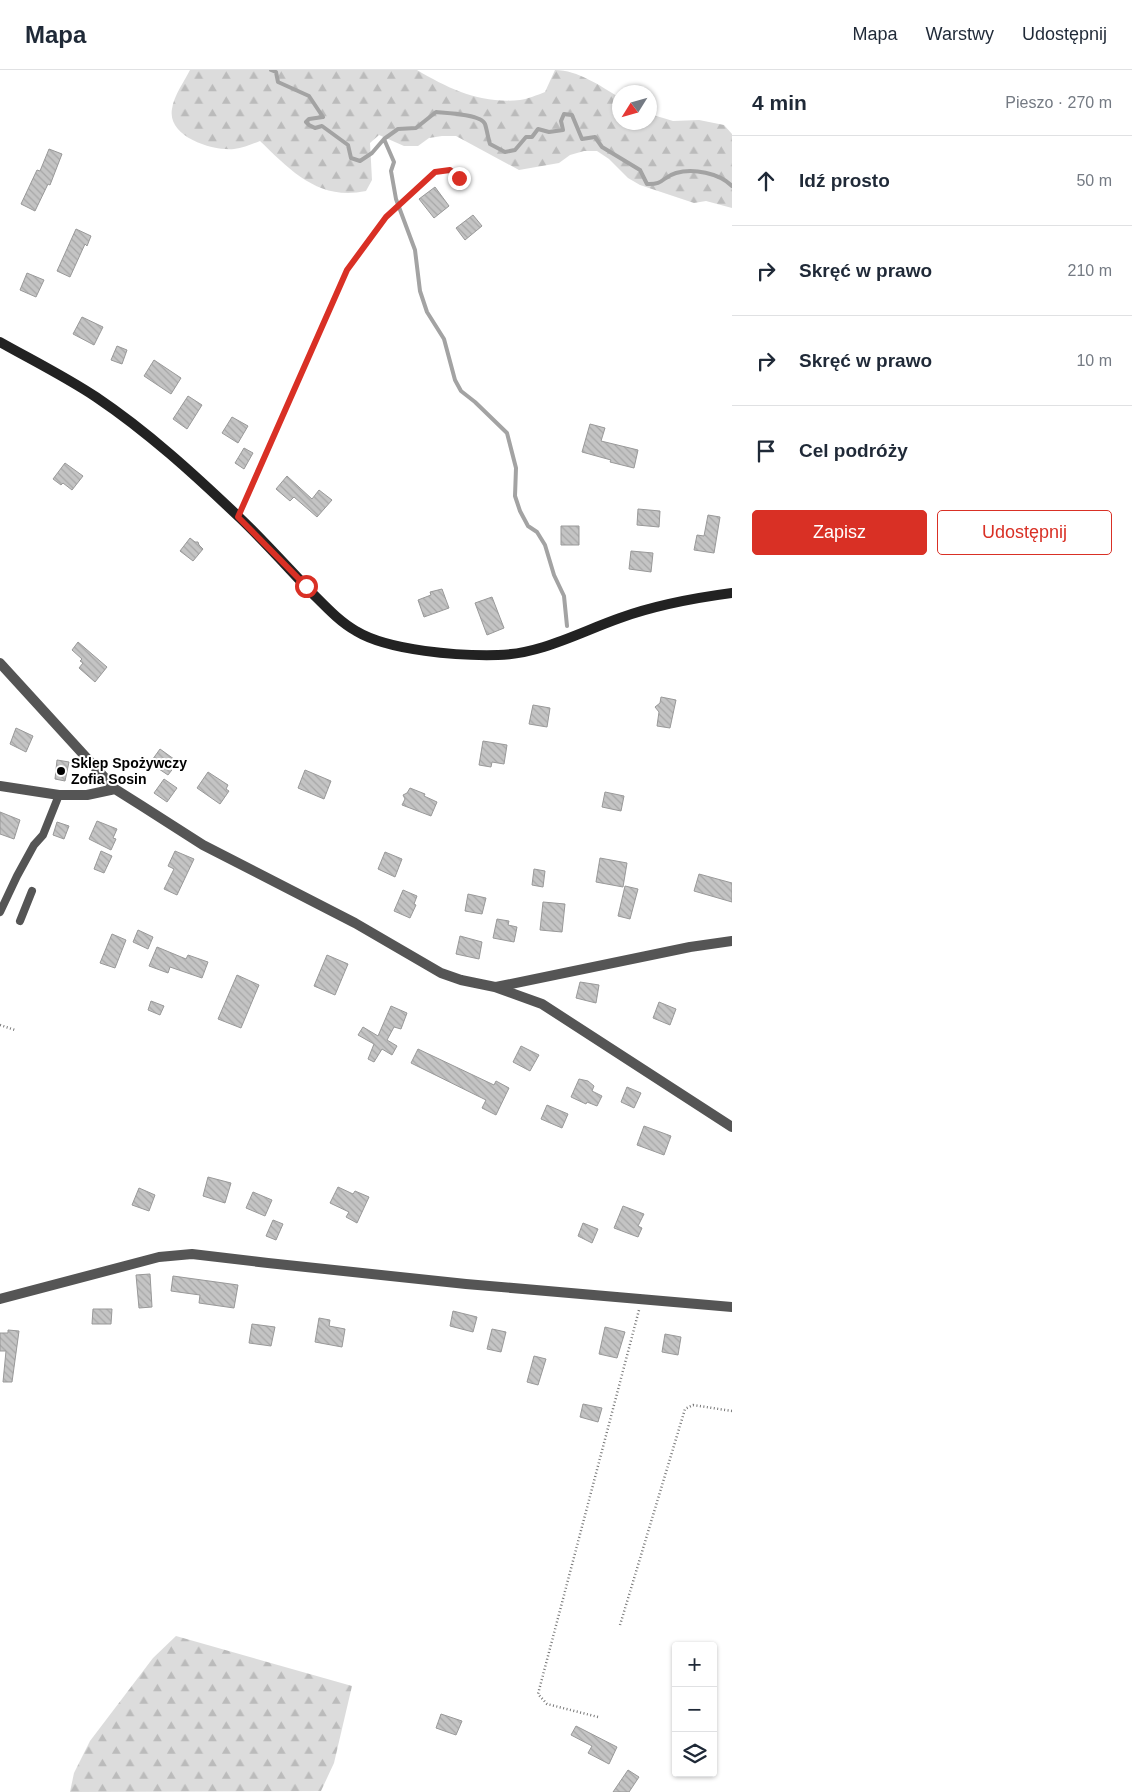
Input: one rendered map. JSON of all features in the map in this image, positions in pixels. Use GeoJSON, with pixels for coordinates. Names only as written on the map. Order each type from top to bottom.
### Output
{"type":"FeatureCollection","features":[{"type":"Feature","properties":{"kind":"street"},"geometry":{"type":"LineString","coordinates":[[0,342],[96,397],[166,451],[238,517],[343,622],[369,638],[401,646],[465,654],[498,655],[516,653],[538,649],[621,617],[652,608],[732,593]]}},
{"type":"Feature","properties":{"kind":"street"},"geometry":{"type":"LineString","coordinates":[[0,663],[115,789],[204,845],[355,924],[441,973],[461,980],[495,987],[542,1004],[732,1127]]}},
{"type":"Feature","properties":{"kind":"street"},"geometry":{"type":"LineString","coordinates":[[0,786],[59,795],[86,795],[115,789]]}},
{"type":"Feature","properties":{"kind":"street"},"geometry":{"type":"LineString","coordinates":[[495,987],[690,947],[732,942]]}},
{"type":"Feature","properties":{"kind":"street"},"geometry":{"type":"LineString","coordinates":[[0,1299],[159,1257],[192,1254],[399,1277],[732,1307]]}},
{"type":"Feature","properties":{"kind":"lane"},"geometry":{"type":"LineString","coordinates":[[0,912],[34,845],[43,835],[59,795]]}},
{"type":"Feature","properties":{"kind":"lane"},"geometry":{"type":"LineString","coordinates":[[20,921],[32,891]]}},
{"type":"Feature","properties":{"kind":"path"},"geometry":{"type":"LineString","coordinates":[[238,517],[347,270],[386,217],[435,172],[450,170],[459,178]]}},
{"type":"Feature","properties":{"kind":"path"},"geometry":{"type":"LineString","coordinates":[[0,1025],[15,1030]]}},
{"type":"Feature","properties":{"kind":"path"},"geometry":{"type":"LineString","coordinates":[[598,1717],[547,1704],[538,1694],[642,1299]]}},
{"type":"Feature","properties":{"kind":"path"},"geometry":{"type":"LineString","coordinates":[[620,1625],[685,1409],[693,1405],[732,1411]]}},
{"type":"Feature","properties":{"kind":"green space"},"geometry":{"type":"Polygon","coordinates":[[[190,70],[417,70],[466,94],[506,101],[532,97],[545,92],[555,70],[564,71],[588,79],[612,93],[612,130],[657,130],[657,116],[673,121],[699,120],[724,125],[732,134],[732,208],[706,201],[694,203],[640,185],[628,178],[609,159],[597,151],[584,151],[570,155],[559,163],[519,170],[456,136],[429,138],[418,146],[404,146],[379,135],[370,143],[372,180],[366,191],[334,192],[307,181],[295,173],[260,141],[241,148],[225,149],[204,145],[193,140],[177,127],[172,119],[173,104],[190,70]]]}},
{"type":"Feature","properties":{"kind":"green space"},"geometry":{"type":"Polygon","coordinates":[[[176,1636],[352,1686],[334,1763],[321,1791],[70,1792],[74,1773],[90,1741],[153,1658],[176,1636]]]}},
{"type":"Feature","properties":{"kind":"building"},"geometry":{"type":"Polygon","coordinates":[[[49,149],[62,154],[50,185],[48,184],[35,211],[21,204],[37,170],[40,171],[49,149]]]}},
{"type":"Feature","properties":{"kind":"building"},"geometry":{"type":"Polygon","coordinates":[[[435,187],[449,206],[434,218],[419,199],[435,187]]]}},
{"type":"Feature","properties":{"kind":"building"},"geometry":{"type":"Polygon","coordinates":[[[473,215],[482,226],[465,240],[456,228],[473,215]]]}},
{"type":"Feature","properties":{"kind":"building"},"geometry":{"type":"Polygon","coordinates":[[[76,229],[91,236],[87,246],[85,244],[70,277],[57,271],[76,229]]]}},
{"type":"Feature","properties":{"kind":"building"},"geometry":{"type":"Polygon","coordinates":[[[27,273],[44,280],[36,297],[20,290],[27,273]]]}},
{"type":"Feature","properties":{"kind":"building"},"geometry":{"type":"Polygon","coordinates":[[[82,317],[103,327],[94,345],[73,334],[82,317]]]}},
{"type":"Feature","properties":{"kind":"building"},"geometry":{"type":"Polygon","coordinates":[[[117,346],[127,350],[122,364],[111,360],[117,346]]]}},
{"type":"Feature","properties":{"kind":"building"},"geometry":{"type":"Polygon","coordinates":[[[154,360],[181,378],[171,394],[144,376],[154,360]]]}},
{"type":"Feature","properties":{"kind":"building"},"geometry":{"type":"Polygon","coordinates":[[[188,396],[202,405],[187,429],[173,419],[188,396]]]}},
{"type":"Feature","properties":{"kind":"building"},"geometry":{"type":"Polygon","coordinates":[[[232,417],[248,426],[238,443],[222,433],[232,417]]]}},
{"type":"Feature","properties":{"kind":"building"},"geometry":{"type":"Polygon","coordinates":[[[590,424],[605,428],[601,441],[638,450],[634,468],[582,452],[590,424]]]}},
{"type":"Feature","properties":{"kind":"building"},"geometry":{"type":"Polygon","coordinates":[[[244,448],[253,453],[244,469],[235,463],[244,448]]]}},
{"type":"Feature","properties":{"kind":"building"},"geometry":{"type":"Polygon","coordinates":[[[65,463],[83,476],[72,490],[63,483],[61,485],[53,479],[65,463]]]}},
{"type":"Feature","properties":{"kind":"building"},"geometry":{"type":"Polygon","coordinates":[[[287,476],[312,499],[319,490],[332,500],[317,517],[294,497],[290,501],[276,489],[287,476]]]}},
{"type":"Feature","properties":{"kind":"building"},"geometry":{"type":"Polygon","coordinates":[[[638,509],[660,511],[659,527],[637,525],[638,509]]]}},
{"type":"Feature","properties":{"kind":"building"},"geometry":{"type":"Polygon","coordinates":[[[708,515],[720,517],[714,553],[694,550],[697,535],[704,536],[708,515]]]}},
{"type":"Feature","properties":{"kind":"building"},"geometry":{"type":"Polygon","coordinates":[[[561,526],[579,526],[579,545],[561,545],[561,526]]]}},
{"type":"Feature","properties":{"kind":"building"},"geometry":{"type":"Polygon","coordinates":[[[190,538],[198,542],[203,549],[193,561],[180,551],[190,538]]]}},
{"type":"Feature","properties":{"kind":"building"},"geometry":{"type":"Polygon","coordinates":[[[631,551],[653,553],[651,572],[629,569],[631,551]]]}},
{"type":"Feature","properties":{"kind":"building"},"geometry":{"type":"Polygon","coordinates":[[[442,589],[449,608],[424,617],[418,600],[431,595],[430,592],[442,589]]]}},
{"type":"Feature","properties":{"kind":"building"},"geometry":{"type":"Polygon","coordinates":[[[492,597],[504,628],[487,635],[475,603],[492,597]]]}},
{"type":"Feature","properties":{"kind":"building"},"geometry":{"type":"Polygon","coordinates":[[[78,642],[107,667],[95,682],[79,668],[83,663],[80,661],[82,659],[72,650],[78,642]]]}},
{"type":"Feature","properties":{"kind":"building"},"geometry":{"type":"Polygon","coordinates":[[[661,697],[676,700],[670,728],[657,726],[659,712],[655,707],[660,703],[661,697]]]}},
{"type":"Feature","properties":{"kind":"building"},"geometry":{"type":"Polygon","coordinates":[[[533,705],[550,708],[547,727],[529,724],[533,705]]]}},
{"type":"Feature","properties":{"kind":"building"},"geometry":{"type":"Polygon","coordinates":[[[16,728],[33,736],[26,752],[10,744],[16,728]]]}},
{"type":"Feature","properties":{"kind":"building"},"geometry":{"type":"Polygon","coordinates":[[[483,741],[507,745],[504,764],[492,762],[491,767],[479,765],[483,741]]]}},
{"type":"Feature","properties":{"kind":"building"},"geometry":{"type":"Polygon","coordinates":[[[160,749],[178,762],[168,775],[150,763],[160,749]]]}},
{"type":"Feature","properties":{"kind":"building","name":"Sklep Spożywczy Zofia Sosin"},"geometry":{"type":"Polygon","coordinates":[[[57,760],[69,762],[65,781],[55,779],[57,760]]]}},
{"type":"Feature","properties":{"kind":"building"},"geometry":{"type":"Polygon","coordinates":[[[305,770],[331,781],[324,799],[298,788],[305,770]]]}},
{"type":"Feature","properties":{"kind":"building"},"geometry":{"type":"Polygon","coordinates":[[[208,772],[228,785],[226,789],[229,791],[220,804],[197,788],[208,772]]]}},
{"type":"Feature","properties":{"kind":"building"},"geometry":{"type":"Polygon","coordinates":[[[164,779],[177,788],[167,802],[154,793],[164,779]]]}},
{"type":"Feature","properties":{"kind":"building"},"geometry":{"type":"Polygon","coordinates":[[[410,788],[425,794],[424,796],[437,802],[431,816],[402,805],[405,799],[403,795],[410,788]]]}},
{"type":"Feature","properties":{"kind":"building"},"geometry":{"type":"Polygon","coordinates":[[[605,792],[624,796],[621,811],[602,807],[605,792]]]}},
{"type":"Feature","properties":{"kind":"building"},"geometry":{"type":"Polygon","coordinates":[[[0,812],[20,820],[14,839],[0,834],[0,812]]]}},
{"type":"Feature","properties":{"kind":"building"},"geometry":{"type":"Polygon","coordinates":[[[97,821],[117,829],[113,838],[116,839],[111,850],[89,839],[97,821]]]}},
{"type":"Feature","properties":{"kind":"building"},"geometry":{"type":"Polygon","coordinates":[[[57,822],[69,826],[64,839],[53,835],[57,822]]]}},
{"type":"Feature","properties":{"kind":"building"},"geometry":{"type":"Polygon","coordinates":[[[101,851],[112,856],[104,873],[94,869],[101,851]]]}},
{"type":"Feature","properties":{"kind":"building"},"geometry":{"type":"Polygon","coordinates":[[[175,851],[194,859],[177,895],[164,889],[174,869],[168,866],[175,851]]]}},
{"type":"Feature","properties":{"kind":"building"},"geometry":{"type":"Polygon","coordinates":[[[385,852],[402,859],[395,877],[378,869],[385,852]]]}},
{"type":"Feature","properties":{"kind":"building"},"geometry":{"type":"Polygon","coordinates":[[[600,858],[627,863],[623,887],[596,882],[600,858]]]}},
{"type":"Feature","properties":{"kind":"building"},"geometry":{"type":"Polygon","coordinates":[[[534,869],[545,871],[543,887],[532,885],[534,869]]]}},
{"type":"Feature","properties":{"kind":"building"},"geometry":{"type":"Polygon","coordinates":[[[699,874],[732,883],[732,902],[694,891],[699,874]]]}},
{"type":"Feature","properties":{"kind":"building"},"geometry":{"type":"Polygon","coordinates":[[[625,886],[638,889],[630,919],[618,916],[625,886]]]}},
{"type":"Feature","properties":{"kind":"building"},"geometry":{"type":"Polygon","coordinates":[[[403,890],[417,896],[414,904],[416,905],[410,918],[394,911],[403,890]]]}},
{"type":"Feature","properties":{"kind":"building"},"geometry":{"type":"Polygon","coordinates":[[[468,894],[486,898],[482,914],[465,911],[468,894]]]}},
{"type":"Feature","properties":{"kind":"building"},"geometry":{"type":"Polygon","coordinates":[[[543,902],[565,904],[562,932],[540,930],[543,902]]]}},
{"type":"Feature","properties":{"kind":"building"},"geometry":{"type":"Polygon","coordinates":[[[497,919],[509,921],[508,925],[517,927],[514,942],[493,938],[497,919]]]}},
{"type":"Feature","properties":{"kind":"building"},"geometry":{"type":"Polygon","coordinates":[[[138,930],[153,937],[148,949],[133,942],[138,930]]]}},
{"type":"Feature","properties":{"kind":"building"},"geometry":{"type":"Polygon","coordinates":[[[112,934],[126,940],[115,968],[100,963],[112,934]]]}},
{"type":"Feature","properties":{"kind":"building"},"geometry":{"type":"Polygon","coordinates":[[[460,936],[482,942],[479,959],[456,954],[460,936]]]}},
{"type":"Feature","properties":{"kind":"building"},"geometry":{"type":"Polygon","coordinates":[[[157,947],[186,959],[188,955],[208,962],[202,978],[170,967],[168,973],[149,966],[157,947]]]}},
{"type":"Feature","properties":{"kind":"building"},"geometry":{"type":"Polygon","coordinates":[[[327,955],[348,964],[335,995],[314,986],[327,955]]]}},
{"type":"Feature","properties":{"kind":"building"},"geometry":{"type":"Polygon","coordinates":[[[237,975],[259,985],[241,1028],[218,1019],[237,975]]]}},
{"type":"Feature","properties":{"kind":"building"},"geometry":{"type":"Polygon","coordinates":[[[580,982],[599,985],[596,1003],[576,998],[580,982]]]}},
{"type":"Feature","properties":{"kind":"building"},"geometry":{"type":"Polygon","coordinates":[[[151,1001],[164,1006],[160,1015],[148,1010],[151,1001]]]}},
{"type":"Feature","properties":{"kind":"building"},"geometry":{"type":"Polygon","coordinates":[[[659,1002],[676,1009],[670,1025],[653,1018],[659,1002]]]}},
{"type":"Feature","properties":{"kind":"building"},"geometry":{"type":"Polygon","coordinates":[[[391,1006],[407,1013],[401,1029],[394,1027],[387,1040],[397,1046],[392,1055],[382,1049],[374,1062],[368,1059],[374,1044],[358,1035],[363,1027],[378,1036],[391,1006]]]}},
{"type":"Feature","properties":{"kind":"building"},"geometry":{"type":"Polygon","coordinates":[[[521,1046],[539,1055],[530,1071],[513,1062],[521,1046]]]}},
{"type":"Feature","properties":{"kind":"building"},"geometry":{"type":"Polygon","coordinates":[[[418,1049],[494,1085],[496,1081],[509,1088],[496,1115],[482,1108],[486,1100],[411,1063],[418,1049]]]}},
{"type":"Feature","properties":{"kind":"building"},"geometry":{"type":"Polygon","coordinates":[[[579,1079],[588,1081],[594,1086],[592,1091],[602,1096],[597,1106],[587,1102],[586,1104],[571,1097],[579,1079]]]}},
{"type":"Feature","properties":{"kind":"building"},"geometry":{"type":"Polygon","coordinates":[[[627,1087],[641,1093],[634,1108],[621,1102],[627,1087]]]}},
{"type":"Feature","properties":{"kind":"building"},"geometry":{"type":"Polygon","coordinates":[[[547,1105],[568,1114],[562,1128],[541,1119],[547,1105]]]}},
{"type":"Feature","properties":{"kind":"building"},"geometry":{"type":"Polygon","coordinates":[[[644,1126],[671,1136],[664,1155],[637,1145],[644,1126]]]}},
{"type":"Feature","properties":{"kind":"building"},"geometry":{"type":"Polygon","coordinates":[[[208,1177],[231,1183],[225,1203],[203,1196],[208,1177]]]}},
{"type":"Feature","properties":{"kind":"building"},"geometry":{"type":"Polygon","coordinates":[[[338,1187],[353,1194],[355,1191],[369,1197],[357,1223],[346,1217],[349,1212],[330,1203],[338,1187]]]}},
{"type":"Feature","properties":{"kind":"building"},"geometry":{"type":"Polygon","coordinates":[[[139,1188],[155,1195],[149,1211],[132,1205],[139,1188]]]}},
{"type":"Feature","properties":{"kind":"building"},"geometry":{"type":"Polygon","coordinates":[[[253,1192],[272,1200],[265,1216],[246,1208],[253,1192]]]}},
{"type":"Feature","properties":{"kind":"building"},"geometry":{"type":"Polygon","coordinates":[[[623,1206],[644,1214],[638,1226],[642,1228],[638,1237],[614,1228],[623,1206]]]}},
{"type":"Feature","properties":{"kind":"building"},"geometry":{"type":"Polygon","coordinates":[[[273,1220],[283,1224],[276,1240],[266,1236],[273,1220]]]}},
{"type":"Feature","properties":{"kind":"building"},"geometry":{"type":"Polygon","coordinates":[[[583,1223],[598,1229],[592,1243],[578,1236],[583,1223]]]}},
{"type":"Feature","properties":{"kind":"building"},"geometry":{"type":"Polygon","coordinates":[[[150,1274],[152,1307],[139,1308],[136,1275],[150,1274]]]}},
{"type":"Feature","properties":{"kind":"building"},"geometry":{"type":"Polygon","coordinates":[[[173,1276],[238,1285],[234,1308],[199,1303],[200,1295],[171,1291],[173,1276]]]}},
{"type":"Feature","properties":{"kind":"building"},"geometry":{"type":"Polygon","coordinates":[[[93,1309],[112,1309],[111,1324],[92,1324],[93,1309]]]}},
{"type":"Feature","properties":{"kind":"building"},"geometry":{"type":"Polygon","coordinates":[[[453,1311],[477,1317],[473,1332],[450,1326],[453,1311]]]}},
{"type":"Feature","properties":{"kind":"building"},"geometry":{"type":"Polygon","coordinates":[[[319,1318],[330,1320],[329,1326],[345,1329],[342,1347],[315,1342],[319,1318]]]}},
{"type":"Feature","properties":{"kind":"building"},"geometry":{"type":"Polygon","coordinates":[[[252,1324],[275,1327],[271,1346],[249,1343],[252,1324]]]}},
{"type":"Feature","properties":{"kind":"building"},"geometry":{"type":"Polygon","coordinates":[[[605,1327],[625,1332],[617,1358],[599,1354],[605,1327]]]}},
{"type":"Feature","properties":{"kind":"building"},"geometry":{"type":"Polygon","coordinates":[[[492,1329],[506,1332],[501,1352],[487,1349],[492,1329]]]}},
{"type":"Feature","properties":{"kind":"building"},"geometry":{"type":"Polygon","coordinates":[[[8,1330],[19,1331],[12,1382],[3,1382],[6,1351],[0,1351],[0,1333],[8,1333],[8,1330]]]}},
{"type":"Feature","properties":{"kind":"building"},"geometry":{"type":"Polygon","coordinates":[[[665,1334],[681,1337],[678,1355],[662,1352],[665,1334]]]}},
{"type":"Feature","properties":{"kind":"building"},"geometry":{"type":"Polygon","coordinates":[[[534,1356],[546,1359],[538,1385],[527,1382],[534,1356]]]}},
{"type":"Feature","properties":{"kind":"building"},"geometry":{"type":"Polygon","coordinates":[[[583,1404],[602,1408],[598,1422],[580,1417],[583,1404]]]}},
{"type":"Feature","properties":{"kind":"building"},"geometry":{"type":"Polygon","coordinates":[[[441,1714],[462,1721],[456,1735],[436,1728],[441,1714]]]}},
{"type":"Feature","properties":{"kind":"building"},"geometry":{"type":"Polygon","coordinates":[[[576,1726],[617,1747],[609,1764],[588,1753],[592,1746],[571,1735],[576,1726]]]}},
{"type":"Feature","properties":{"kind":"building"},"geometry":{"type":"Polygon","coordinates":[[[628,1770],[639,1777],[629,1792],[613,1792],[628,1770]]]}},
{"type":"Feature","properties":{"kind":"waterway"},"geometry":{"type":"LineString","coordinates":[[271,70],[276,72],[278,82],[309,96],[323,117],[309,119],[306,122],[315,128],[322,126],[348,145],[351,158],[360,161],[372,153],[384,139],[398,129],[416,128],[436,112],[477,118],[485,124],[490,144],[505,152],[515,150],[526,137],[532,137],[538,129],[549,132],[563,130],[561,121],[564,114],[572,115],[582,139],[595,137],[602,147],[640,170],[647,184],[660,182],[676,173],[698,171],[720,178],[732,186]]}},
{"type":"Feature","properties":{"kind":"waterway"},"geometry":{"type":"LineString","coordinates":[[384,139],[394,162],[391,171],[396,199],[415,250],[420,291],[427,312],[444,339],[455,380],[461,391],[507,433],[516,468],[515,496],[528,526],[537,532],[545,545],[554,575],[564,596],[567,626]]}},
{"type":"Feature","properties":{"kind":"place","name":"Sklep Spożywczy Zofia Sosin"},"geometry":{"type":"Point","coordinates":[61,771]}},
{"type":"Feature","properties":{"kind":"route"},"geometry":{"type":"LineString","coordinates":[[306,586],[268,545],[238,517],[347,270],[386,217],[435,172],[450,170],[459,178]]}}]}
